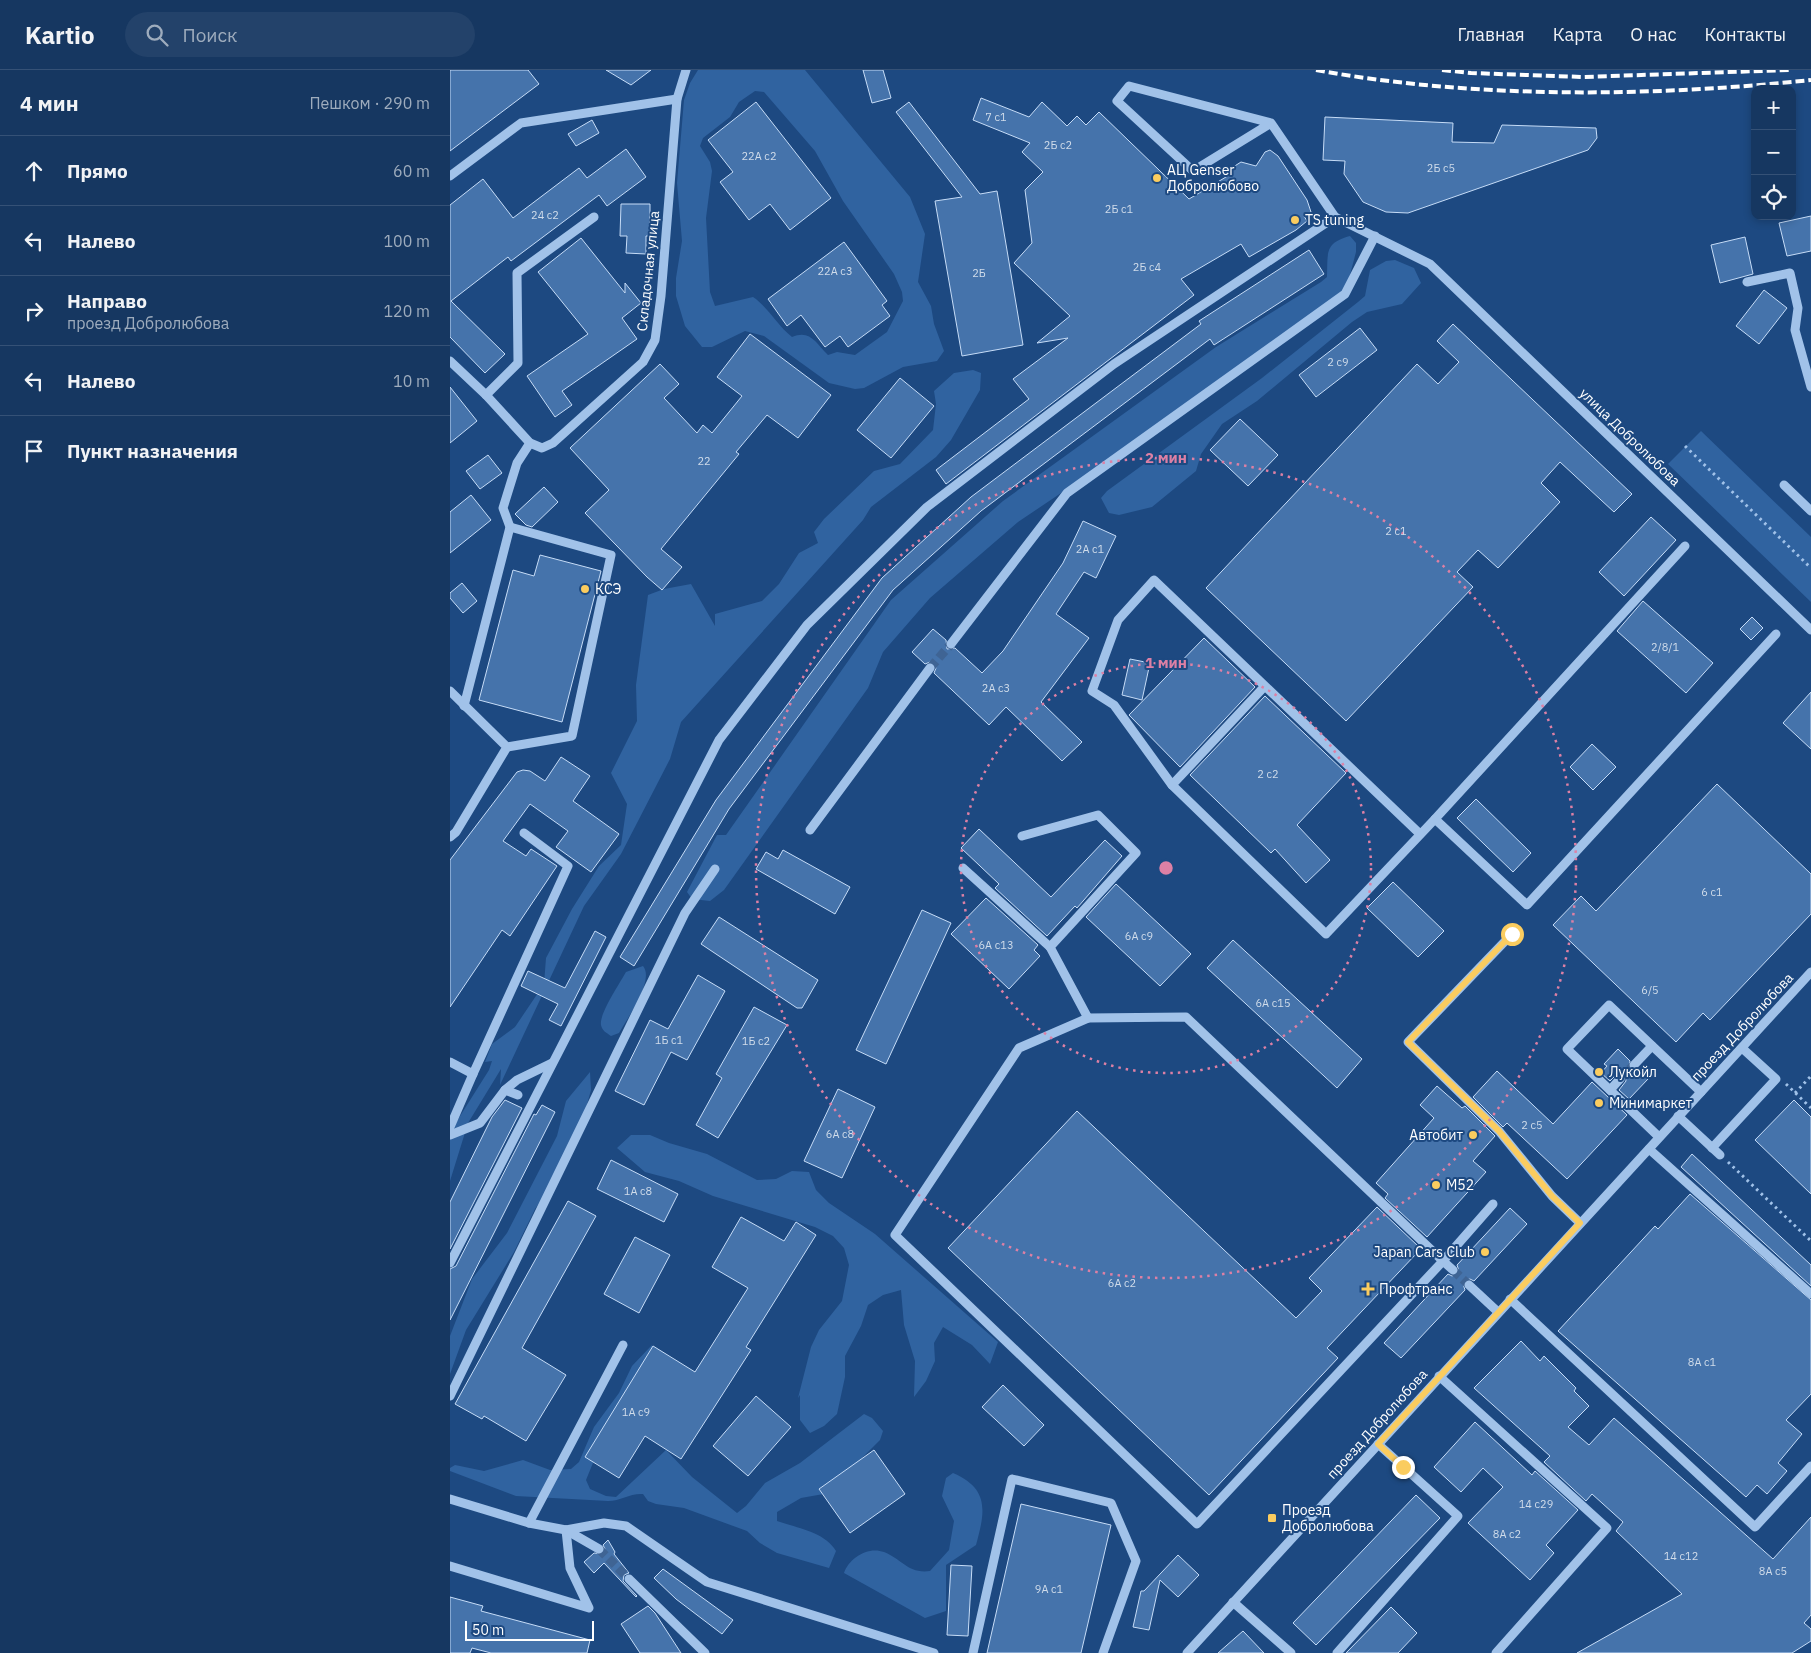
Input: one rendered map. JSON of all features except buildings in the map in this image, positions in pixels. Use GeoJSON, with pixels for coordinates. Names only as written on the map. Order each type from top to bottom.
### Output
{"type":"FeatureCollection","features":[{"type":"Feature","properties":{"kind":"street","name":"Складочная улица"},"geometry":{"type":"LineString","coordinates":[[530,443],[542,448],[553,443],[643,362],[655,340],[661,296],[677,99],[683,71]]}},
{"type":"Feature","properties":{"kind":"street"},"geometry":{"type":"LineString","coordinates":[[450,1263],[719,740],[807,625],[928,507],[1114,364],[1335,217],[1271,123],[1128,86],[1117,101],[1193,172],[1271,123]]}},
{"type":"Feature","properties":{"kind":"street"},"geometry":{"type":"LineString","coordinates":[[450,176],[521,123],[677,99]]}},
{"type":"Feature","properties":{"kind":"street"},"geometry":{"type":"LineString","coordinates":[[486,395],[518,363],[517,273],[594,217]]}},
{"type":"Feature","properties":{"kind":"street","name":"улица Добролюбова"},"geometry":{"type":"LineString","coordinates":[[1335,217],[1430,264],[1811,630]]}},
{"type":"Feature","properties":{"kind":"street"},"geometry":{"type":"LineString","coordinates":[[951,644],[1067,493],[1345,294],[1375,236]]}},
{"type":"Feature","properties":{"kind":"street"},"geometry":{"type":"LineString","coordinates":[[1747,282],[1790,273],[1798,308],[1795,330],[1811,387]]}},
{"type":"Feature","properties":{"kind":"street"},"geometry":{"type":"LineString","coordinates":[[450,361],[486,395],[530,443],[517,463],[503,508],[510,527],[464,706]]}},
{"type":"Feature","properties":{"kind":"street"},"geometry":{"type":"LineString","coordinates":[[1784,484],[1811,511]]}},
{"type":"Feature","properties":{"kind":"street"},"geometry":{"type":"LineString","coordinates":[[450,837],[456,832],[507,747],[572,736],[611,555],[510,527]]}},
{"type":"Feature","properties":{"kind":"street"},"geometry":{"type":"LineString","coordinates":[[1420,834],[1154,580],[1118,620],[1092,692],[1114,705],[1172,784],[1326,934],[1435,819],[1686,546]]}},
{"type":"Feature","properties":{"kind":"street"},"geometry":{"type":"LineString","coordinates":[[1435,819],[1527,905],[1776,634]]}},
{"type":"Feature","properties":{"kind":"street"},"geometry":{"type":"LineString","coordinates":[[810,830],[930,668]]}},
{"type":"Feature","properties":{"kind":"street"},"geometry":{"type":"LineString","coordinates":[[1172,784],[1264,687]]}},
{"type":"Feature","properties":{"kind":"street"},"geometry":{"type":"LineString","coordinates":[[450,691],[507,747]]}},
{"type":"Feature","properties":{"kind":"street"},"geometry":{"type":"LineString","coordinates":[[1022,836],[1098,815],[1136,853],[1050,947]]}},
{"type":"Feature","properties":{"kind":"street"},"geometry":{"type":"LineString","coordinates":[[450,1127],[568,866],[524,833]]}},
{"type":"Feature","properties":{"kind":"street"},"geometry":{"type":"LineString","coordinates":[[963,868],[1050,947],[1088,1018]]}},
{"type":"Feature","properties":{"kind":"street"},"geometry":{"type":"LineString","coordinates":[[450,1396],[685,913],[715,869]]}},
{"type":"Feature","properties":{"kind":"street"},"geometry":{"type":"LineString","coordinates":[[1512,934],[1408,1042],[1499,1131],[1552,1196],[1580,1223]]}},
{"type":"Feature","properties":{"kind":"street","name":"проезд Добролюбова"},"geometry":{"type":"LineString","coordinates":[[1187,1653],[1811,972]]}},
{"type":"Feature","properties":{"kind":"street"},"geometry":{"type":"LineString","coordinates":[[1659,1137],[1567,1049],[1609,1006],[1700,1092]]}},
{"type":"Feature","properties":{"kind":"street"},"geometry":{"type":"LineString","coordinates":[[1452,1270],[1443,1261],[1186,1017],[1088,1018],[1019,1048],[895,1234],[1198,1524],[1443,1261],[1493,1204]]}},
{"type":"Feature","properties":{"kind":"street"},"geometry":{"type":"LineString","coordinates":[[1634,1065],[1652,1046]]}},
{"type":"Feature","properties":{"kind":"street"},"geometry":{"type":"LineString","coordinates":[[1712,1148],[1776,1079],[1742,1048]]}},
{"type":"Feature","properties":{"kind":"street"},"geometry":{"type":"LineString","coordinates":[[450,1062],[473,1074]]}},
{"type":"Feature","properties":{"kind":"street"},"geometry":{"type":"LineString","coordinates":[[450,1135],[480,1123],[505,1090],[517,1080],[552,1063]]}},
{"type":"Feature","properties":{"kind":"street"},"geometry":{"type":"LineString","coordinates":[[1610,1090],[1620,1079]]}},
{"type":"Feature","properties":{"kind":"street"},"geometry":{"type":"LineString","coordinates":[[505,1090],[518,1095]]}},
{"type":"Feature","properties":{"kind":"street"},"geometry":{"type":"LineString","coordinates":[[1678,1116],[1720,1155]]}},
{"type":"Feature","properties":{"kind":"street"},"geometry":{"type":"LineString","coordinates":[[1649,1149],[1811,1294]]}},
{"type":"Feature","properties":{"kind":"street"},"geometry":{"type":"LineString","coordinates":[[1470,1285],[1498,1312]]}},
{"type":"Feature","properties":{"kind":"street"},"geometry":{"type":"LineString","coordinates":[[1510,1299],[1755,1528],[1811,1466]]}},
{"type":"Feature","properties":{"kind":"street"},"geometry":{"type":"LineString","coordinates":[[529,1523],[623,1345]]}},
{"type":"Feature","properties":{"kind":"street"},"geometry":{"type":"LineString","coordinates":[[1439,1376],[1607,1528],[1496,1653]]}},
{"type":"Feature","properties":{"kind":"street"},"geometry":{"type":"LineString","coordinates":[[1337,1653],[1458,1516],[1378,1444]]}},
{"type":"Feature","properties":{"kind":"street"},"geometry":{"type":"LineString","coordinates":[[973,1653],[1012,1479],[1111,1503],[1136,1561],[1103,1653]]}},
{"type":"Feature","properties":{"kind":"street"},"geometry":{"type":"LineString","coordinates":[[450,1499],[529,1523],[566,1530],[599,1549]]}},
{"type":"Feature","properties":{"kind":"street"},"geometry":{"type":"LineString","coordinates":[[566,1530],[604,1523],[626,1526],[707,1582],[934,1653]]}},
{"type":"Feature","properties":{"kind":"street"},"geometry":{"type":"LineString","coordinates":[[450,1566],[589,1608],[570,1568],[566,1530]]}},
{"type":"Feature","properties":{"kind":"street"},"geometry":{"type":"LineString","coordinates":[[629,1580],[705,1653]]}},
{"type":"Feature","properties":{"kind":"street"},"geometry":{"type":"LineString","coordinates":[[1234,1602],[1291,1653]]}},
{"type":"Feature","properties":{"kind":"path"},"geometry":{"type":"LineString","coordinates":[[1685,446],[1811,568]]}},
{"type":"Feature","properties":{"kind":"path"},"geometry":{"type":"LineString","coordinates":[[1776,1079],[1778,1076],[1811,1108]]}},
{"type":"Feature","properties":{"kind":"path"},"geometry":{"type":"LineString","coordinates":[[1795,1093],[1811,1076]]}},
{"type":"Feature","properties":{"kind":"path"},"geometry":{"type":"LineString","coordinates":[[1720,1155],[1811,1241]]}},
{"type":"Feature","properties":{"kind":"shaded area"},"geometry":{"type":"Polygon","coordinates":[[[698,70],[805,70],[910,197],[925,234],[918,282],[931,306],[934,324],[944,351],[937,361],[903,367],[864,388],[855,389],[829,383],[764,336],[745,331],[712,347],[702,347],[685,326],[676,296],[676,278],[682,241],[677,183],[684,100],[690,83],[698,70]],[[755,91],[739,102],[730,117],[703,138],[700,146],[710,162],[712,171],[706,218],[710,292],[715,306],[753,297],[792,337],[804,335],[812,338],[828,355],[837,352],[855,355],[887,332],[903,301],[902,292],[894,274],[843,201],[815,151],[764,92],[755,91]]]}},
{"type":"Feature","properties":{"kind":"shaded area"},"geometry":{"type":"Polygon","coordinates":[[[1350,236],[1356,243],[1356,252],[1347,286],[1334,298],[1122,452],[1018,522],[930,598],[883,652],[868,688],[724,890],[710,901],[692,899],[687,892],[717,835],[726,835],[891,600],[1003,501],[1216,347],[1321,282],[1327,277],[1329,250],[1336,242],[1350,236]]]}},
{"type":"Feature","properties":{"kind":"shaded area"},"geometry":{"type":"Polygon","coordinates":[[[1395,260],[1414,268],[1421,283],[1402,304],[1367,312],[1352,322],[1257,401],[1222,424],[1201,454],[1196,471],[1152,507],[1119,515],[1109,513],[1101,498],[1107,491],[1262,378],[1358,302],[1365,296],[1370,270],[1386,261],[1395,260]]]}},
{"type":"Feature","properties":{"kind":"shaded area"},"geometry":{"type":"Polygon","coordinates":[[[973,370],[981,373],[980,390],[951,440],[936,457],[871,507],[863,520],[681,722],[670,759],[621,854],[584,906],[500,1085],[501,1069],[468,1123],[450,1181],[450,1132],[489,1070],[492,1061],[485,1062],[492,1044],[515,1027],[544,984],[546,958],[572,909],[599,866],[621,845],[627,804],[611,773],[637,721],[636,685],[648,595],[664,589],[691,584],[715,626],[715,614],[762,601],[779,584],[799,553],[818,543],[814,532],[824,519],[874,471],[900,464],[933,430],[936,404],[934,391],[954,373],[973,370]]]}},
{"type":"Feature","properties":{"kind":"shaded area"},"geometry":{"type":"Polygon","coordinates":[[[1701,431],[1811,537],[1811,602],[1668,464],[1701,431]]]}},
{"type":"Feature","properties":{"kind":"shaded area"},"geometry":{"type":"Polygon","coordinates":[[[643,966],[646,972],[643,990],[619,1033],[611,1036],[601,1025],[606,1006],[626,972],[643,966]]]}},
{"type":"Feature","properties":{"kind":"shaded area"},"geometry":{"type":"Polygon","coordinates":[[[590,1072],[591,1090],[586,1108],[552,1185],[535,1209],[514,1252],[466,1330],[450,1374],[450,1336],[472,1279],[507,1233],[557,1136],[566,1101],[590,1072]]]}},
{"type":"Feature","properties":{"kind":"shaded area"},"geometry":{"type":"Polygon","coordinates":[[[631,1135],[650,1135],[669,1143],[707,1154],[757,1180],[776,1179],[792,1171],[809,1172],[816,1190],[829,1203],[875,1234],[998,1342],[990,1364],[972,1345],[943,1327],[934,1343],[935,1361],[926,1381],[914,1397],[915,1361],[904,1325],[901,1290],[883,1295],[868,1305],[861,1326],[845,1356],[845,1377],[837,1414],[824,1426],[810,1433],[800,1420],[800,1395],[798,1398],[811,1347],[819,1330],[842,1301],[849,1265],[844,1248],[833,1236],[815,1227],[713,1196],[679,1181],[645,1172],[617,1148],[631,1135]]]}},
{"type":"Feature","properties":{"kind":"shaded area"},"geometry":{"type":"Polygon","coordinates":[[[652,1345],[655,1353],[597,1453],[586,1480],[590,1489],[606,1496],[616,1497],[666,1450],[692,1477],[737,1513],[746,1506],[765,1483],[800,1463],[864,1414],[872,1418],[883,1431],[880,1440],[859,1461],[849,1475],[829,1493],[801,1498],[777,1512],[777,1521],[810,1531],[825,1539],[831,1545],[836,1551],[829,1568],[777,1553],[760,1543],[747,1531],[684,1508],[656,1504],[648,1501],[643,1494],[608,1501],[516,1496],[450,1471],[450,1468],[455,1465],[484,1471],[523,1460],[550,1470],[571,1469],[579,1462],[594,1427],[619,1393],[632,1366],[652,1345]]]}},
{"type":"Feature","properties":{"kind":"shaded area"},"geometry":{"type":"Polygon","coordinates":[[[953,1473],[965,1479],[979,1494],[982,1512],[976,1545],[946,1565],[946,1611],[925,1618],[844,1573],[855,1558],[872,1551],[884,1552],[916,1570],[930,1571],[949,1550],[954,1521],[942,1496],[946,1478],[953,1473]]]}},
{"type":"Feature","properties":{"kind":"tunnel"},"geometry":{"type":"LineString","coordinates":[[930,668],[951,644]]}},
{"type":"Feature","properties":{"kind":"tunnel"},"geometry":{"type":"LineString","coordinates":[[1620,1079],[1634,1065]]}},
{"type":"Feature","properties":{"kind":"tunnel"},"geometry":{"type":"LineString","coordinates":[[1453,1270],[1469,1285]]}},
{"type":"Feature","properties":{"kind":"tunnel"},"geometry":{"type":"LineString","coordinates":[[599,1549],[629,1579]]}},
{"type":"Feature","properties":{"kind":"railway"},"geometry":{"type":"LineString","coordinates":[[1316,70],[1438,86],[1563,92],[1689,90],[1811,80]]}},
{"type":"Feature","properties":{"kind":"railway"},"geometry":{"type":"LineString","coordinates":[[1442,70],[1471,73],[1583,77],[1789,70]]}},
{"type":"Feature","properties":{"kind":"place","name":"АЦ Genser Добролюбово"},"geometry":{"type":"Point","coordinates":[1157,178]}},
{"type":"Feature","properties":{"kind":"place","name":"TS tuning"},"geometry":{"type":"Point","coordinates":[1295,220]}},
{"type":"Feature","properties":{"kind":"place","name":"КСЭ"},"geometry":{"type":"Point","coordinates":[585,589]}},
{"type":"Feature","properties":{"kind":"place","name":"Лукойл"},"geometry":{"type":"Point","coordinates":[1599,1072]}},
{"type":"Feature","properties":{"kind":"place","name":"Минимаркет"},"geometry":{"type":"Point","coordinates":[1599,1103]}},
{"type":"Feature","properties":{"kind":"place","name":"Автобит"},"geometry":{"type":"Point","coordinates":[1473,1135]}},
{"type":"Feature","properties":{"kind":"place","name":"M52"},"geometry":{"type":"Point","coordinates":[1436,1185]}},
{"type":"Feature","properties":{"kind":"place","name":"Japan Cars Club"},"geometry":{"type":"Point","coordinates":[1485,1252]}},
{"type":"Feature","properties":{"kind":"place","name":"Профтранс"},"geometry":{"type":"Point","coordinates":[1368,1289]}},
{"type":"Feature","properties":{"kind":"place","name":"Проезд Добролюбова"},"geometry":{"type":"Point","coordinates":[1272,1518]}},
{"type":"Feature","properties":{"kind":"route"},"geometry":{"type":"LineString","coordinates":[[1403,1467],[1378,1444],[1580,1223],[1552,1196],[1499,1131],[1408,1042],[1512,934]]}}]}
